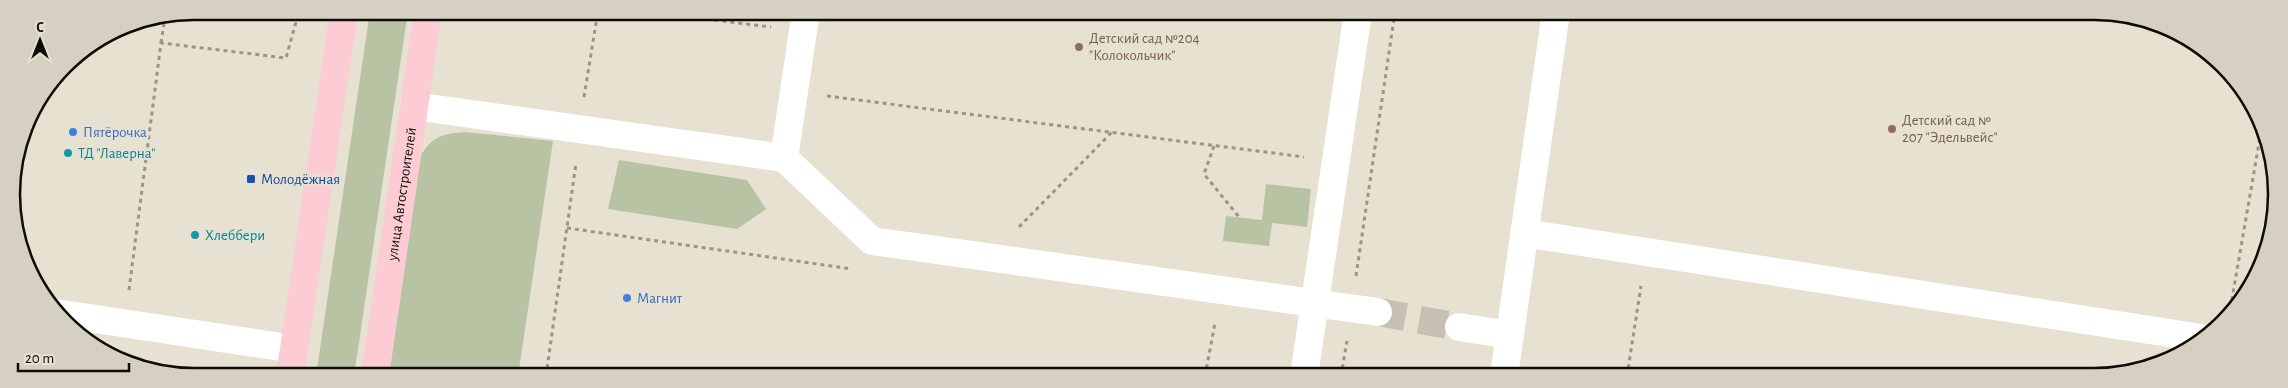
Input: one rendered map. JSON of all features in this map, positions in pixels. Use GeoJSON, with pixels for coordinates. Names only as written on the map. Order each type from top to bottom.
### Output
{"type":"FeatureCollection","features":[{"type":"Feature","properties":{"kind":"main road"},"geometry":{"type":"LineString","coordinates":[[291,368],[343,20]]}},
{"type":"Feature","properties":{"kind":"main road","name":"улица Автостроителей"},"geometry":{"type":"LineString","coordinates":[[376,368],[427,20]]}},
{"type":"Feature","properties":{"kind":"lane"},"geometry":{"type":"LineString","coordinates":[[784,158],[805,20]]}},
{"type":"Feature","properties":{"kind":"lane"},"geometry":{"type":"LineString","coordinates":[[1305,368],[1357,20]]}},
{"type":"Feature","properties":{"kind":"lane"},"geometry":{"type":"LineString","coordinates":[[1505,368],[1555,20]]}},
{"type":"Feature","properties":{"kind":"lane"},"geometry":{"type":"LineString","coordinates":[[414,106],[784,158],[872,241],[1378,312]]}},
{"type":"Feature","properties":{"kind":"lane"},"geometry":{"type":"LineString","coordinates":[[1524,233],[1646,250],[2194,337]]}},
{"type":"Feature","properties":{"kind":"lane"},"geometry":{"type":"LineString","coordinates":[[69,315],[294,349]]}},
{"type":"Feature","properties":{"kind":"lane"},"geometry":{"type":"LineString","coordinates":[[1459,327],[1510,335]]}},
{"type":"Feature","properties":{"kind":"path"},"geometry":{"type":"LineString","coordinates":[[161,42],[286,58],[297,20]]}},
{"type":"Feature","properties":{"kind":"path"},"geometry":{"type":"LineString","coordinates":[[547,368],[597,20]]}},
{"type":"Feature","properties":{"kind":"path"},"geometry":{"type":"LineString","coordinates":[[713,20],[776,28]]}},
{"type":"Feature","properties":{"kind":"path"},"geometry":{"type":"LineString","coordinates":[[1351,309],[1394,20]]}},
{"type":"Feature","properties":{"kind":"path"},"geometry":{"type":"LineString","coordinates":[[125,324],[164,22]]}},
{"type":"Feature","properties":{"kind":"path"},"geometry":{"type":"LineString","coordinates":[[794,92],[1336,161]]}},
{"type":"Feature","properties":{"kind":"path"},"geometry":{"type":"LineString","coordinates":[[989,258],[1112,132]]}},
{"type":"Feature","properties":{"kind":"path"},"geometry":{"type":"LineString","coordinates":[[2232,300],[2260,140]]}},
{"type":"Feature","properties":{"kind":"path"},"geometry":{"type":"LineString","coordinates":[[1214,146],[1204,174],[1239,218]]}},
{"type":"Feature","properties":{"kind":"path"},"geometry":{"type":"LineString","coordinates":[[567,228],[860,270]]}},
{"type":"Feature","properties":{"kind":"path"},"geometry":{"type":"LineString","coordinates":[[1628,368],[1646,250]]}},
{"type":"Feature","properties":{"kind":"green space"},"geometry":{"type":"Polygon","coordinates":[[[369,20],[407,20],[355,368],[317,368],[369,20]]]}},
{"type":"Feature","properties":{"kind":"green space"},"geometry":{"type":"Polygon","coordinates":[[[465,132],[553,141],[519,368],[384,368],[418,160],[427,146],[437,138],[465,132]]]}},
{"type":"Feature","properties":{"kind":"green space"},"geometry":{"type":"Polygon","coordinates":[[[619,160],[747,180],[766,209],[737,229],[608,209],[619,160]]]}},
{"type":"Feature","properties":{"kind":"green space"},"geometry":{"type":"Polygon","coordinates":[[[1266,184],[1311,189],[1307,227],[1272,223],[1269,246],[1223,241],[1226,216],[1262,220],[1266,184]]]}},
{"type":"Feature","properties":{"kind":"tunnel"},"geometry":{"type":"LineString","coordinates":[[1378,312],[1459,327]]}},
{"type":"Feature","properties":{"kind":"place","name":"Детский сад №204 \"Колокольчик\""},"geometry":{"type":"Point","coordinates":[1079,47]}},
{"type":"Feature","properties":{"kind":"place","name":"Детский сад № 207 \"Эдельвейс\""},"geometry":{"type":"Point","coordinates":[1892,129]}},
{"type":"Feature","properties":{"kind":"place","name":"Пятёрочка"},"geometry":{"type":"Point","coordinates":[73,132]}},
{"type":"Feature","properties":{"kind":"place","name":"ТД \"Лаверна\""},"geometry":{"type":"Point","coordinates":[68,153]}},
{"type":"Feature","properties":{"kind":"place","name":"Молодёжная"},"geometry":{"type":"Point","coordinates":[251,179]}},
{"type":"Feature","properties":{"kind":"place","name":"Хлеббери"},"geometry":{"type":"Point","coordinates":[195,235]}},
{"type":"Feature","properties":{"kind":"place","name":"Магнит"},"geometry":{"type":"Point","coordinates":[627,298]}}]}
